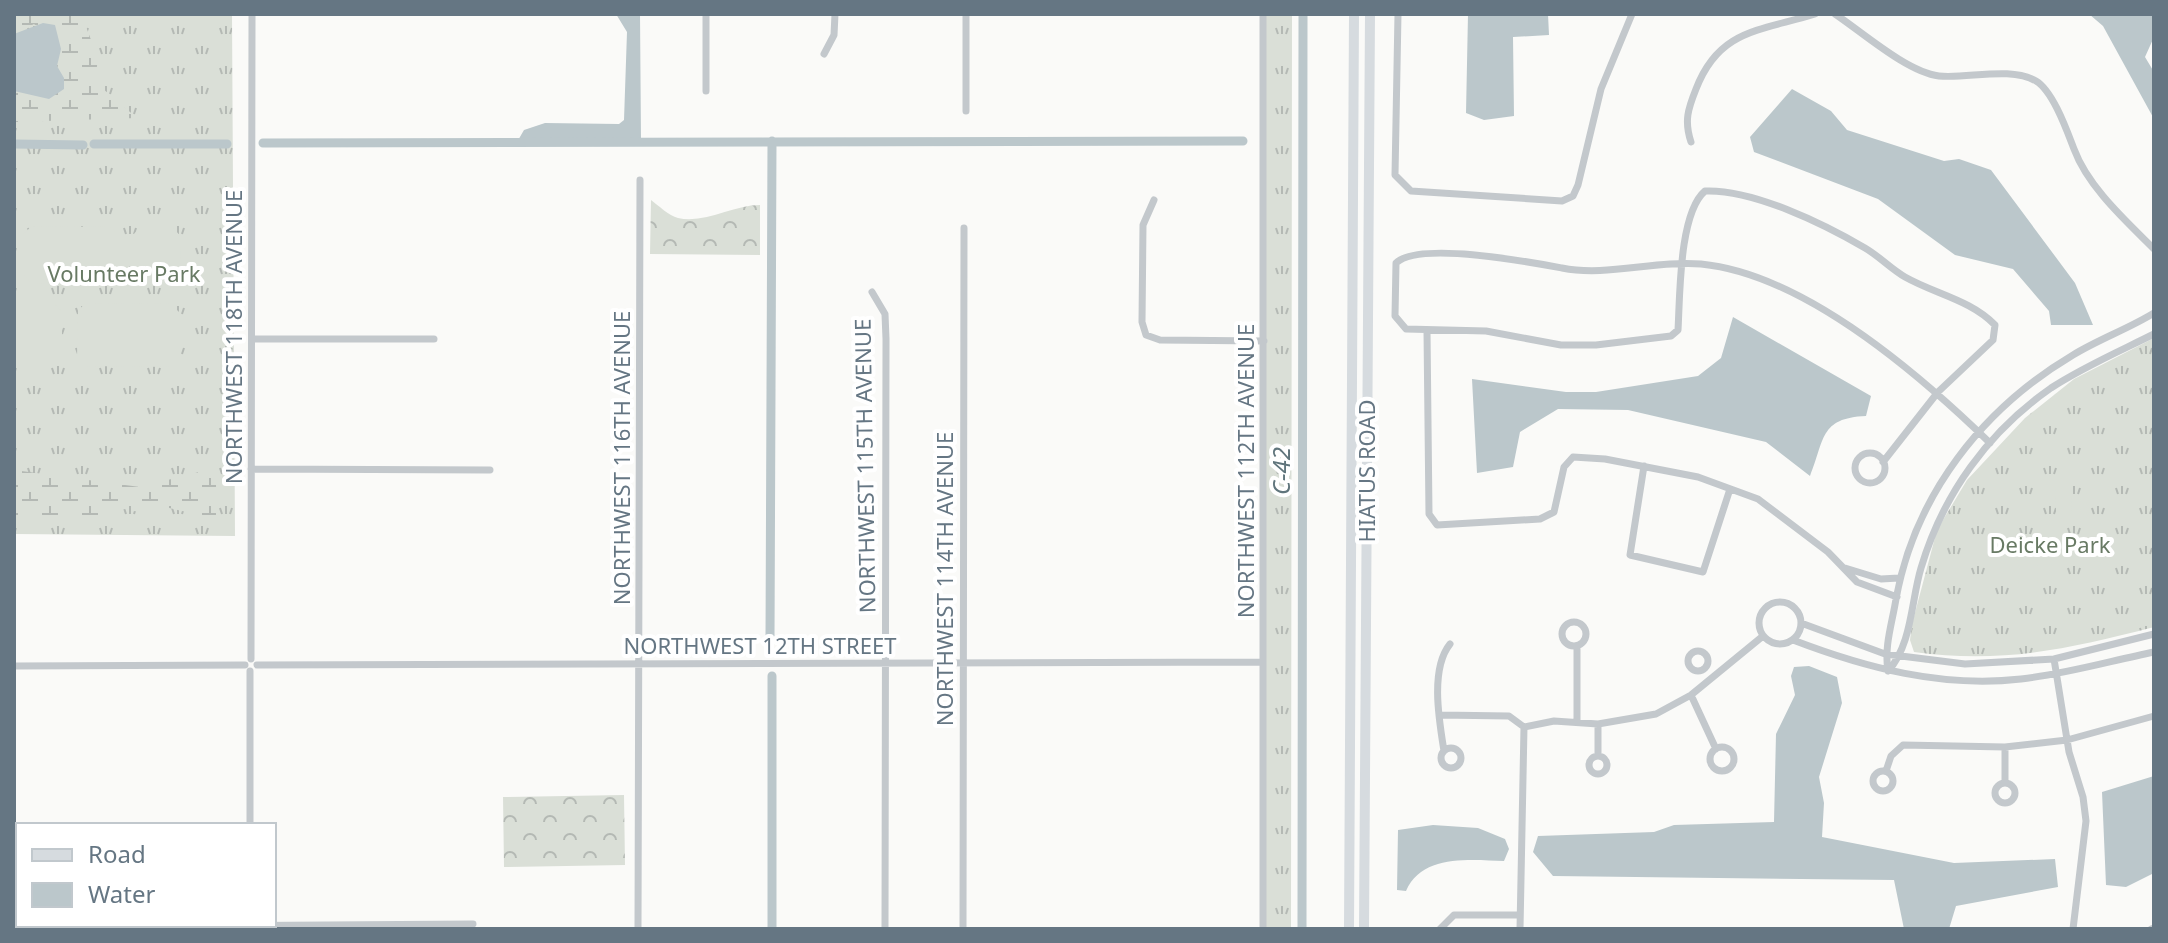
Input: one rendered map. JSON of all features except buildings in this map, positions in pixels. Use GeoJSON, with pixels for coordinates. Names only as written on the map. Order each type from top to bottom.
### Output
{"type":"FeatureCollection","features":[{"type":"Feature","properties":{"kind":"main road","name":"HIATUS ROAD"},"geometry":{"type":"LineString","coordinates":[[1349,929],[1354,14]]}},
{"type":"Feature","properties":{"kind":"main road","name":"HIATUS ROAD"},"geometry":{"type":"LineString","coordinates":[[1364,929],[1370,14]]}},
{"type":"Feature","properties":{"kind":"street","name":"NORTHWEST 118TH AVENUE"},"geometry":{"type":"LineString","coordinates":[[250,823],[252,14]]}},
{"type":"Feature","properties":{"kind":"street"},"geometry":{"type":"LineString","coordinates":[[706,14],[706,91]]}},
{"type":"Feature","properties":{"kind":"street"},"geometry":{"type":"LineString","coordinates":[[824,54],[834,35],[835,14]]}},
{"type":"Feature","properties":{"kind":"street"},"geometry":{"type":"LineString","coordinates":[[966,14],[966,111]]}},
{"type":"Feature","properties":{"kind":"street","name":"NORTHWEST 112TH AVENUE"},"geometry":{"type":"LineString","coordinates":[[1263,14],[1263,929]]}},
{"type":"Feature","properties":{"kind":"street"},"geometry":{"type":"LineString","coordinates":[[1398,14],[1395,175],[1403,185],[1411,191],[1562,201],[1573,196],[1601,89],[1632,14]]}},
{"type":"Feature","properties":{"kind":"street"},"geometry":{"type":"LineString","coordinates":[[1691,142],[1685,124],[1690,103],[1705,64],[1718,48],[1739,36],[1815,14]]}},
{"type":"Feature","properties":{"kind":"street"},"geometry":{"type":"LineString","coordinates":[[1835,14],[1917,69],[1937,76],[2023,76],[2039,82],[2066,124],[2075,153],[2106,198],[2154,249]]}},
{"type":"Feature","properties":{"kind":"street","name":"NORTHWEST 116TH AVENUE"},"geometry":{"type":"LineString","coordinates":[[638,929],[640,180]]}},
{"type":"Feature","properties":{"kind":"street"},"geometry":{"type":"LineString","coordinates":[[1883,462],[1875,454],[1864,455],[1856,463],[1856,474],[1864,482],[1875,482],[1883,473],[1883,462],[1938,392],[1993,340],[1995,325],[1982,311],[1902,276],[1867,249],[1811,220],[1743,195],[1705,191],[1696,199],[1682,263],[1678,330],[1671,336],[1596,345],[1561,345],[1486,331],[1406,329],[1395,316],[1396,263],[1403,257],[1463,254],[1572,270],[1682,263],[1736,271],[1808,303],[1883,350],[1938,392],[1990,443]]}},
{"type":"Feature","properties":{"kind":"street"},"geometry":{"type":"LineString","coordinates":[[1154,200],[1143,225],[1142,322],[1146,335],[1160,340],[1264,341]]}},
{"type":"Feature","properties":{"kind":"street","name":"NORTHWEST 114TH AVENUE"},"geometry":{"type":"LineString","coordinates":[[963,929],[964,228]]}},
{"type":"Feature","properties":{"kind":"street","name":"NORTHWEST 115TH AVENUE"},"geometry":{"type":"LineString","coordinates":[[872,292],[885,314],[886,339],[885,929]]}},
{"type":"Feature","properties":{"kind":"street"},"geometry":{"type":"LineString","coordinates":[[1888,671],[1885,654],[1899,578],[1917,524],[1946,471],[1978,432],[2049,371],[2154,313]]}},
{"type":"Feature","properties":{"kind":"street"},"geometry":{"type":"LineString","coordinates":[[1427,331],[1429,514],[1437,525],[1540,519],[1554,512],[1564,467],[1573,457],[1644,466],[1698,477],[1758,499],[1843,567],[1857,582],[1897,597]]}},
{"type":"Feature","properties":{"kind":"street"},"geometry":{"type":"LineString","coordinates":[[1888,671],[1900,657],[1921,567],[1940,514],[1961,479],[2016,416],[2053,387],[2154,334]]}},
{"type":"Feature","properties":{"kind":"street"},"geometry":{"type":"LineString","coordinates":[[252,339],[434,339]]}},
{"type":"Feature","properties":{"kind":"street"},"geometry":{"type":"LineString","coordinates":[[1644,466],[1630,555],[1703,572],[1730,489]]}},
{"type":"Feature","properties":{"kind":"street"},"geometry":{"type":"LineString","coordinates":[[251,469],[490,470]]}},
{"type":"Feature","properties":{"kind":"street"},"geometry":{"type":"LineString","coordinates":[[1843,567],[1881,579],[1899,578]]}},
{"type":"Feature","properties":{"kind":"street"},"geometry":{"type":"LineString","coordinates":[[1793,640],[1801,623],[1796,608],[1789,603],[1772,603],[1760,614],[1758,622],[1763,636],[1781,644],[1793,640],[1888,671],[1962,680],[2019,679],[2154,652]]}},
{"type":"Feature","properties":{"kind":"street"},"geometry":{"type":"LineString","coordinates":[[1801,623],[1885,654],[1965,664],[2054,659],[2154,634]]}},
{"type":"Feature","properties":{"kind":"street"},"geometry":{"type":"LineString","coordinates":[[1440,715],[1509,716],[1524,727],[1577,721],[1598,724],[1656,714],[1691,695],[1763,636]]}},
{"type":"Feature","properties":{"kind":"street"},"geometry":{"type":"LineString","coordinates":[[1444,751],[1440,715],[1441,656],[1450,644]]}},
{"type":"Feature","properties":{"kind":"street"},"geometry":{"type":"LineString","coordinates":[[1577,647],[1577,721]]}},
{"type":"Feature","properties":{"kind":"street"},"geometry":{"type":"LineString","coordinates":[[2054,659],[2067,740],[2086,821],[2073,929]]}},
{"type":"Feature","properties":{"kind":"street","name":"NORTHWEST 12TH STREET"},"geometry":{"type":"LineString","coordinates":[[14,666],[1263,662]]}},
{"type":"Feature","properties":{"kind":"street"},"geometry":{"type":"LineString","coordinates":[[1705,668],[1711,676]]}},
{"type":"Feature","properties":{"kind":"street"},"geometry":{"type":"LineString","coordinates":[[1691,695],[1716,749]]}},
{"type":"Feature","properties":{"kind":"street"},"geometry":{"type":"LineString","coordinates":[[1886,771],[1891,756],[1903,745],[2005,747],[2067,740],[2154,716]]}},
{"type":"Feature","properties":{"kind":"street"},"geometry":{"type":"LineString","coordinates":[[1598,724],[1598,756]]}},
{"type":"Feature","properties":{"kind":"street"},"geometry":{"type":"LineString","coordinates":[[1520,929],[1524,727]]}},
{"type":"Feature","properties":{"kind":"street"},"geometry":{"type":"LineString","coordinates":[[2005,747],[2005,783]]}},
{"type":"Feature","properties":{"kind":"street"},"geometry":{"type":"LineString","coordinates":[[1440,929],[1454,915],[1520,915]]}},
{"type":"Feature","properties":{"kind":"street"},"geometry":{"type":"LineString","coordinates":[[276,927],[473,924]]}},
{"type":"Feature","properties":{"kind":"street"},"geometry":{"type":"LineString","coordinates":[[25,927],[250,927]]}},
{"type":"Feature","properties":{"kind":"green space","name":"Volunteer Park"},"geometry":{"type":"Polygon","coordinates":[[[14,14],[232,14],[235,536],[14,534],[14,14]]]}},
{"type":"Feature","properties":{"kind":"green space"},"geometry":{"type":"Polygon","coordinates":[[[14,14],[72,14],[83,19],[98,58],[95,82],[137,118],[14,122],[14,91],[49,99],[64,78],[57,66],[61,49],[34,24],[14,34],[14,14]]]}},
{"type":"Feature","properties":{"kind":"green space"},"geometry":{"type":"Polygon","coordinates":[[[1266,14],[1292,14],[1291,929],[1266,929],[1266,14]]]}},
{"type":"Feature","properties":{"kind":"green space"},"geometry":{"type":"Polygon","coordinates":[[[651,200],[671,215],[688,219],[760,205],[760,255],[650,254],[651,200]]]}},
{"type":"Feature","properties":{"kind":"green space"},"geometry":{"type":"Polygon","coordinates":[[[32,226],[110,227],[118,234],[118,276],[109,283],[32,284],[23,274],[23,234],[32,226]]]}},
{"type":"Feature","properties":{"kind":"green space"},"geometry":{"type":"Polygon","coordinates":[[[141,226],[172,226],[181,237],[180,277],[157,283],[133,277],[133,235],[141,226]]]}},
{"type":"Feature","properties":{"kind":"green space"},"geometry":{"type":"Polygon","coordinates":[[[14,303],[54,303],[62,312],[62,358],[54,366],[14,366],[14,303]]]}},
{"type":"Feature","properties":{"kind":"green space"},"geometry":{"type":"Polygon","coordinates":[[[85,303],[171,304],[179,312],[179,359],[171,367],[85,366],[77,358],[78,311],[85,303]]]}},
{"type":"Feature","properties":{"kind":"green space","name":"Deicke Park"},"geometry":{"type":"Polygon","coordinates":[[[2154,338],[2154,627],[2035,652],[1977,656],[1914,652],[1910,640],[1912,624],[1937,530],[1967,480],[2025,418],[2074,379],[2154,338]]]}},
{"type":"Feature","properties":{"kind":"green space"},"geometry":{"type":"Polygon","coordinates":[[[211,469],[216,471],[216,519],[165,507],[143,513],[125,509],[75,521],[55,515],[14,519],[14,470],[140,487],[211,469]]]}},
{"type":"Feature","properties":{"kind":"green space"},"geometry":{"type":"Polygon","coordinates":[[[2055,485],[2071,485],[2072,511],[2056,511],[2055,485]]]}},
{"type":"Feature","properties":{"kind":"green space"},"geometry":{"type":"Polygon","coordinates":[[[2051,553],[2052,584],[2038,585],[2037,554],[2051,553]]]}},
{"type":"Feature","properties":{"kind":"green space"},"geometry":{"type":"Polygon","coordinates":[[[2018,554],[2033,554],[2033,585],[2019,585],[2018,554]]]}},
{"type":"Feature","properties":{"kind":"green space"},"geometry":{"type":"Polygon","coordinates":[[[624,795],[625,865],[504,867],[503,797],[624,795]]]}},
{"type":"Feature","properties":{"kind":"water"},"geometry":{"type":"Polygon","coordinates":[[[616,14],[640,14],[641,141],[517,142],[524,130],[545,123],[619,124],[624,120],[627,32],[616,14]]]}},
{"type":"Feature","properties":{"kind":"water"},"geometry":{"type":"Polygon","coordinates":[[[1468,14],[1548,14],[1549,35],[1513,37],[1514,116],[1484,120],[1466,113],[1468,14]]]}},
{"type":"Feature","properties":{"kind":"water"},"geometry":{"type":"Polygon","coordinates":[[[2089,14],[2154,14],[2154,37],[2145,57],[2154,72],[2154,119],[2103,26],[2089,14]]]}},
{"type":"Feature","properties":{"kind":"water"},"geometry":{"type":"Polygon","coordinates":[[[43,23],[55,25],[61,49],[57,66],[64,78],[64,89],[49,99],[14,91],[14,34],[43,23]]]}},
{"type":"Feature","properties":{"kind":"water"},"geometry":{"type":"Polygon","coordinates":[[[1792,89],[1831,111],[1847,130],[1944,161],[1959,159],[1991,170],[2075,283],[2093,325],[2051,325],[2049,311],[2013,269],[1955,255],[1878,199],[1754,152],[1750,137],[1792,89]]]}},
{"type":"Feature","properties":{"kind":"water"},"geometry":{"type":"Polygon","coordinates":[[[1733,317],[1871,396],[1866,416],[1840,421],[1826,433],[1810,476],[1766,442],[1628,410],[1558,409],[1520,432],[1513,467],[1477,473],[1472,379],[1566,392],[1596,392],[1698,376],[1721,358],[1733,317]]]}},
{"type":"Feature","properties":{"kind":"water"},"geometry":{"type":"Polygon","coordinates":[[[1809,666],[1837,677],[1842,703],[1819,777],[1824,803],[1822,837],[1954,863],[2055,859],[2058,887],[1956,906],[1949,929],[1904,929],[1894,880],[1553,876],[1533,852],[1538,836],[1654,832],[1674,825],[1774,822],[1776,734],[1795,695],[1791,676],[1794,667],[1809,666]]]}},
{"type":"Feature","properties":{"kind":"water"},"geometry":{"type":"Polygon","coordinates":[[[2154,776],[2154,873],[2126,887],[2106,885],[2102,792],[2154,776]]]}},
{"type":"Feature","properties":{"kind":"water"},"geometry":{"type":"Polygon","coordinates":[[[1433,825],[1478,828],[1505,839],[1509,849],[1504,861],[1462,860],[1435,865],[1413,879],[1406,891],[1397,890],[1398,830],[1433,825]]]}},
{"type":"Feature","properties":{"kind":"waterway","name":"C-42"},"geometry":{"type":"LineString","coordinates":[[1302,929],[1303,14]]}},
{"type":"Feature","properties":{"kind":"waterway"},"geometry":{"type":"LineString","coordinates":[[770,639],[772,141]]}},
{"type":"Feature","properties":{"kind":"waterway"},"geometry":{"type":"LineString","coordinates":[[263,143],[1243,141]]}},
{"type":"Feature","properties":{"kind":"waterway"},"geometry":{"type":"LineString","coordinates":[[14,144],[83,145]]}},
{"type":"Feature","properties":{"kind":"waterway"},"geometry":{"type":"LineString","coordinates":[[94,144],[227,144]]}},
{"type":"Feature","properties":{"kind":"waterway"},"geometry":{"type":"LineString","coordinates":[[772,676],[772,929]]}}]}
